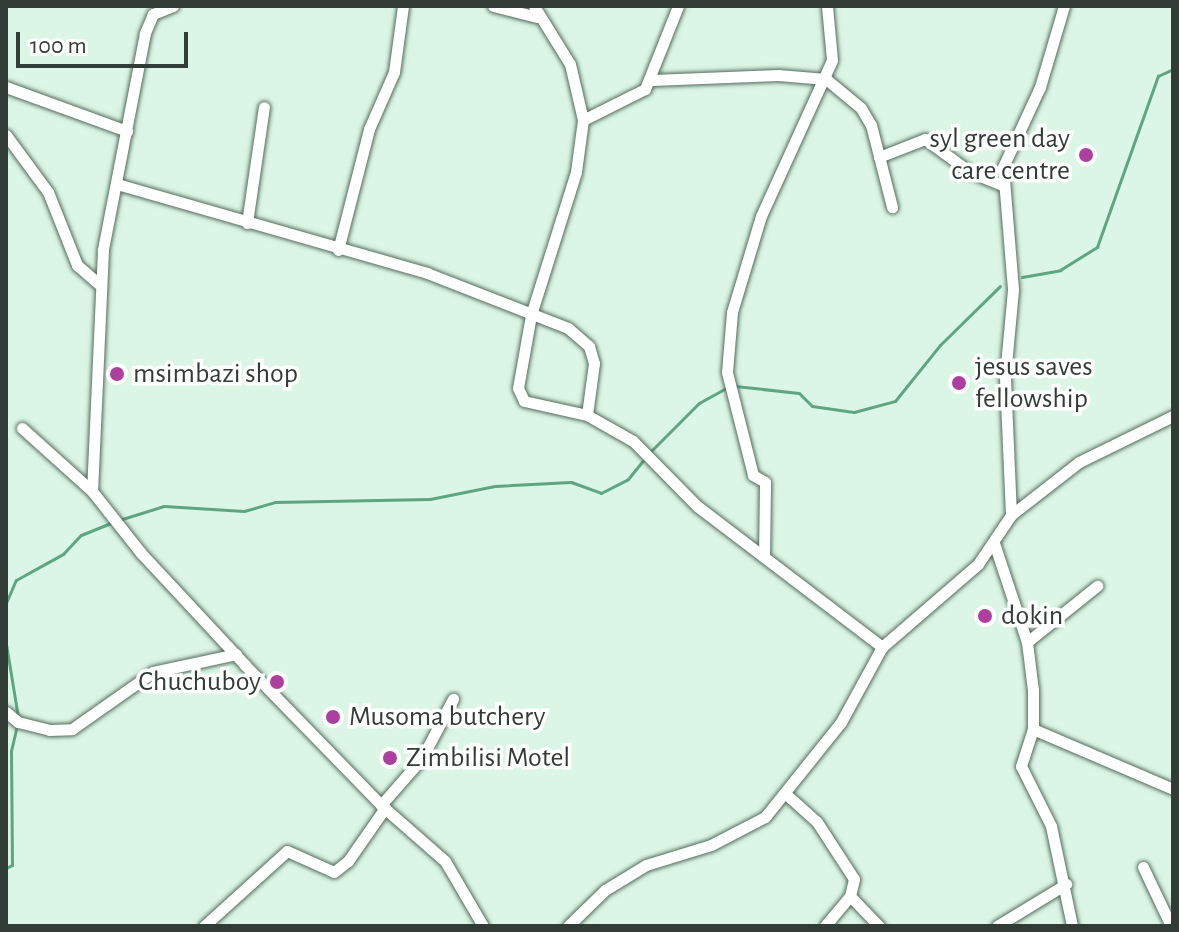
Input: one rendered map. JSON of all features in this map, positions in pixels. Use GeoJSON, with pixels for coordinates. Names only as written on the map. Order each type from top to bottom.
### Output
{"type":"FeatureCollection","features":[{"type":"Feature","properties":{"kind":"street"},"geometry":{"type":"LineString","coordinates":[[92,491],[99,284],[148,22],[153,14],[173,6]]}},
{"type":"Feature","properties":{"kind":"street"},"geometry":{"type":"LineString","coordinates":[[338,250],[369,129],[394,72],[403,6]]}},
{"type":"Feature","properties":{"kind":"street"},"geometry":{"type":"LineString","coordinates":[[493,6],[536,11],[570,64],[583,120],[576,172],[531,315],[518,388],[524,401],[587,415],[633,441],[659,463],[697,506],[882,647]]}},
{"type":"Feature","properties":{"kind":"street"},"geometry":{"type":"LineString","coordinates":[[583,120],[641,94],[652,80],[678,6]]}},
{"type":"Feature","properties":{"kind":"street"},"geometry":{"type":"LineString","coordinates":[[764,557],[765,482],[753,475],[727,372],[732,312],[753,235],[826,79],[834,40],[827,6]]}},
{"type":"Feature","properties":{"kind":"street"},"geometry":{"type":"LineString","coordinates":[[1011,515],[1005,376],[1013,289],[1003,185],[1008,149],[1040,87],[1064,6]]}},
{"type":"Feature","properties":{"kind":"street"},"geometry":{"type":"LineString","coordinates":[[652,80],[778,75],[826,79],[861,108],[879,157],[892,207]]}},
{"type":"Feature","properties":{"kind":"street"},"geometry":{"type":"LineString","coordinates":[[6,87],[127,131]]}},
{"type":"Feature","properties":{"kind":"street"},"geometry":{"type":"LineString","coordinates":[[247,223],[264,107]]}},
{"type":"Feature","properties":{"kind":"street"},"geometry":{"type":"LineString","coordinates":[[6,135],[48,192],[77,265],[99,284]]}},
{"type":"Feature","properties":{"kind":"street"},"geometry":{"type":"LineString","coordinates":[[879,157],[925,139],[970,172],[1003,185]]}},
{"type":"Feature","properties":{"kind":"street"},"geometry":{"type":"LineString","coordinates":[[117,184],[338,250],[427,273],[568,328],[589,346],[594,375],[587,415]]}},
{"type":"Feature","properties":{"kind":"street"},"geometry":{"type":"LineString","coordinates":[[568,926],[598,896],[646,865],[745,829],[787,795],[841,722],[882,647],[978,564],[1011,515],[1079,462],[1173,416]]}},
{"type":"Feature","properties":{"kind":"street"},"geometry":{"type":"LineString","coordinates":[[22,428],[92,491],[141,553],[236,654],[383,806],[445,861],[483,926]]}},
{"type":"Feature","properties":{"kind":"street"},"geometry":{"type":"LineString","coordinates":[[994,543],[1027,642],[1033,729],[1021,766],[1051,826],[1066,884],[1072,926]]}},
{"type":"Feature","properties":{"kind":"street"},"geometry":{"type":"LineString","coordinates":[[1027,642],[1097,586]]}},
{"type":"Feature","properties":{"kind":"street"},"geometry":{"type":"LineString","coordinates":[[6,712],[18,722],[72,729],[153,672],[236,654]]}},
{"type":"Feature","properties":{"kind":"street"},"geometry":{"type":"LineString","coordinates":[[204,926],[287,851],[334,872],[348,861],[383,806],[428,749],[453,699]]}},
{"type":"Feature","properties":{"kind":"street"},"geometry":{"type":"LineString","coordinates":[[1033,729],[1173,789]]}},
{"type":"Feature","properties":{"kind":"street"},"geometry":{"type":"LineString","coordinates":[[787,795],[838,850],[854,879],[850,896],[825,926]]}},
{"type":"Feature","properties":{"kind":"street"},"geometry":{"type":"LineString","coordinates":[[1143,867],[1171,926]]}},
{"type":"Feature","properties":{"kind":"street"},"geometry":{"type":"LineString","coordinates":[[997,926],[1066,884]]}},
{"type":"Feature","properties":{"kind":"street"},"geometry":{"type":"LineString","coordinates":[[850,896],[879,926]]}},
{"type":"Feature","properties":{"kind":"waterway"},"geometry":{"type":"LineString","coordinates":[[1022,277],[1060,270],[1097,247],[1158,76],[1173,69]]}},
{"type":"Feature","properties":{"kind":"waterway"},"geometry":{"type":"LineString","coordinates":[[735,386],[799,393],[812,406],[854,412],[895,401],[940,345],[1000,286]]}},
{"type":"Feature","properties":{"kind":"waterway"},"geometry":{"type":"LineString","coordinates":[[649,453],[699,403],[728,387]]}},
{"type":"Feature","properties":{"kind":"waterway"},"geometry":{"type":"LineString","coordinates":[[119,520],[164,506],[244,511],[275,502],[430,499],[495,486],[571,482],[601,493],[628,479],[644,459]]}},
{"type":"Feature","properties":{"kind":"waterway"},"geometry":{"type":"LineString","coordinates":[[6,603],[16,580],[63,554],[81,535],[111,523]]}},
{"type":"Feature","properties":{"kind":"waterway"},"geometry":{"type":"LineString","coordinates":[[6,644],[18,717]]}},
{"type":"Feature","properties":{"kind":"waterway"},"geometry":{"type":"LineString","coordinates":[[6,868],[12,865],[11,751],[17,724]]}},
{"type":"Feature","properties":{"kind":"place","name":"syl green day care centre"},"geometry":{"type":"Point","coordinates":[1086,155]}},
{"type":"Feature","properties":{"kind":"place","name":"msimbazi shop"},"geometry":{"type":"Point","coordinates":[117,374]}},
{"type":"Feature","properties":{"kind":"place","name":"jesus saves fellowship"},"geometry":{"type":"Point","coordinates":[959,383]}},
{"type":"Feature","properties":{"kind":"place","name":"dokin"},"geometry":{"type":"Point","coordinates":[985,616]}},
{"type":"Feature","properties":{"kind":"place","name":"Chuchuboy"},"geometry":{"type":"Point","coordinates":[277,682]}},
{"type":"Feature","properties":{"kind":"place","name":"Musoma butchery"},"geometry":{"type":"Point","coordinates":[333,717]}},
{"type":"Feature","properties":{"kind":"place","name":"Zimbilisi Motel"},"geometry":{"type":"Point","coordinates":[390,758]}}]}
